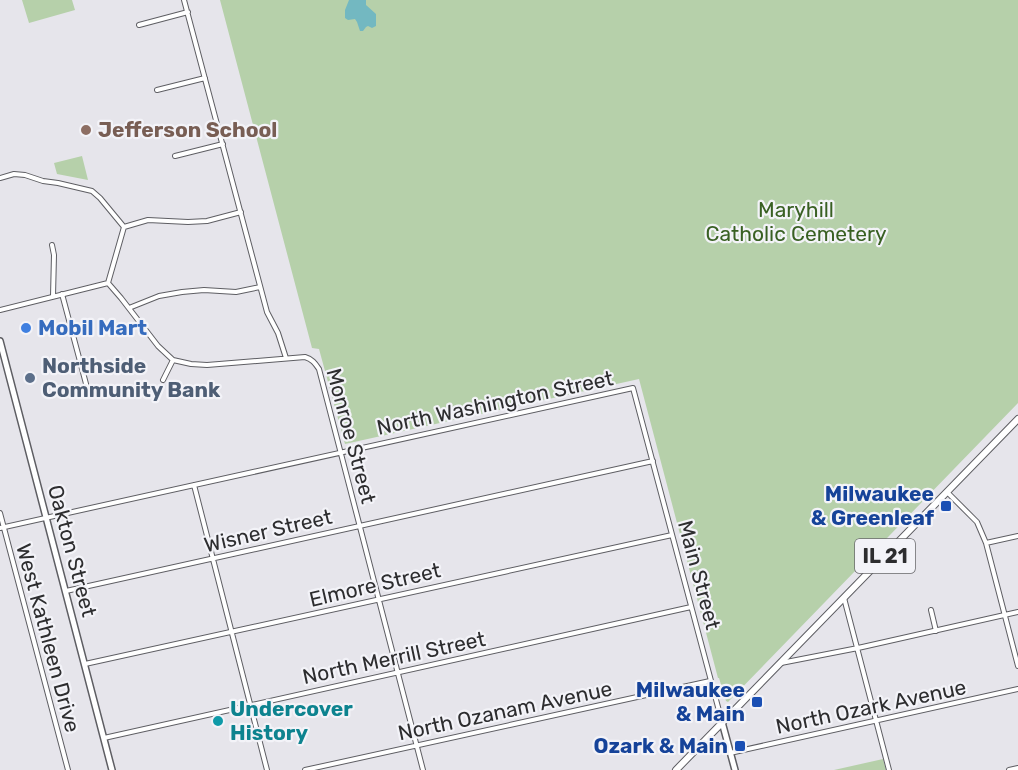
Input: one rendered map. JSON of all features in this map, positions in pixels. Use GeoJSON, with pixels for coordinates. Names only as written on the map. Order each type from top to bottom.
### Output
{"type":"FeatureCollection","features":[{"type":"Feature","properties":{"kind":"main road","name":"Oakton Street"},"geometry":{"type":"LineString","coordinates":[[0,341],[112,770]]}},
{"type":"Feature","properties":{"kind":"main road","name":"IL 21"},"geometry":{"type":"LineString","coordinates":[[676,770],[1018,420]]}},
{"type":"Feature","properties":{"kind":"main road","name":"Main Street"},"geometry":{"type":"LineString","coordinates":[[722,722],[735,770]]}},
{"type":"Feature","properties":{"kind":"street"},"geometry":{"type":"LineString","coordinates":[[184,0],[267,312],[278,333],[286,358]]}},
{"type":"Feature","properties":{"kind":"street"},"geometry":{"type":"LineString","coordinates":[[139,25],[188,12]]}},
{"type":"Feature","properties":{"kind":"street"},"geometry":{"type":"LineString","coordinates":[[157,90],[205,78]]}},
{"type":"Feature","properties":{"kind":"street"},"geometry":{"type":"LineString","coordinates":[[175,156],[223,144]]}},
{"type":"Feature","properties":{"kind":"street"},"geometry":{"type":"LineString","coordinates":[[0,178],[14,174],[26,175],[96,194],[124,227]]}},
{"type":"Feature","properties":{"kind":"street"},"geometry":{"type":"LineString","coordinates":[[124,227],[148,220],[188,222],[241,212]]}},
{"type":"Feature","properties":{"kind":"street"},"geometry":{"type":"LineString","coordinates":[[108,283],[124,227]]}},
{"type":"Feature","properties":{"kind":"street"},"geometry":{"type":"LineString","coordinates":[[52,245],[54,255],[53,296]]}},
{"type":"Feature","properties":{"kind":"street"},"geometry":{"type":"LineString","coordinates":[[0,310],[108,283]]}},
{"type":"Feature","properties":{"kind":"street"},"geometry":{"type":"LineString","coordinates":[[108,283],[158,346],[173,360],[163,380]]}},
{"type":"Feature","properties":{"kind":"street"},"geometry":{"type":"LineString","coordinates":[[129,308],[171,293],[194,290],[241,291],[260,287]]}},
{"type":"Feature","properties":{"kind":"street"},"geometry":{"type":"LineString","coordinates":[[62,294],[88,395]]}},
{"type":"Feature","properties":{"kind":"street","name":"Monroe Street"},"geometry":{"type":"LineString","coordinates":[[173,360],[207,365],[305,357],[316,364],[423,770]]}},
{"type":"Feature","properties":{"kind":"street","name":"North Washington Street"},"geometry":{"type":"LineString","coordinates":[[2,528],[633,388]]}},
{"type":"Feature","properties":{"kind":"street","name":"Main Street"},"geometry":{"type":"LineString","coordinates":[[633,388],[722,722]]}},
{"type":"Feature","properties":{"kind":"street","name":"Wisner Street"},"geometry":{"type":"LineString","coordinates":[[66,591],[653,461]]}},
{"type":"Feature","properties":{"kind":"street"},"geometry":{"type":"LineString","coordinates":[[194,485],[267,770]]}},
{"type":"Feature","properties":{"kind":"street"},"geometry":{"type":"LineString","coordinates":[[947,492],[977,522],[986,543],[1018,666]]}},
{"type":"Feature","properties":{"kind":"street","name":"West Kathleen Drive"},"geometry":{"type":"LineString","coordinates":[[0,513],[2,528],[68,770]]}},
{"type":"Feature","properties":{"kind":"street","name":"Elmore Street"},"geometry":{"type":"LineString","coordinates":[[85,664],[672,535]]}},
{"type":"Feature","properties":{"kind":"street"},"geometry":{"type":"LineString","coordinates":[[986,543],[1018,536]]}},
{"type":"Feature","properties":{"kind":"street"},"geometry":{"type":"LineString","coordinates":[[844,598],[889,770]]}},
{"type":"Feature","properties":{"kind":"street","name":"North Merrill Street"},"geometry":{"type":"LineString","coordinates":[[104,738],[691,607]]}},
{"type":"Feature","properties":{"kind":"street"},"geometry":{"type":"LineString","coordinates":[[931,610],[936,631]]}},
{"type":"Feature","properties":{"kind":"street"},"geometry":{"type":"LineString","coordinates":[[781,663],[1018,612]]}},
{"type":"Feature","properties":{"kind":"street","name":"North Ozanam Avenue"},"geometry":{"type":"LineString","coordinates":[[305,770],[710,681]]}},
{"type":"Feature","properties":{"kind":"street","name":"North Ozark Avenue"},"geometry":{"type":"LineString","coordinates":[[730,753],[1018,689]]}},
{"type":"Feature","properties":{"kind":"street"},"geometry":{"type":"LineString","coordinates":[[1009,770],[1018,768]]}},
{"type":"Feature","properties":{"kind":"green space"},"geometry":{"type":"Polygon","coordinates":[[[22,0],[72,0],[75,10],[29,23],[22,0]]]}},
{"type":"Feature","properties":{"kind":"green space","name":"Maryhill Catholic Cemetery"},"geometry":{"type":"Polygon","coordinates":[[[220,0],[1018,0],[1018,403],[728,702],[726,701],[639,379],[345,444],[319,349],[312,348],[220,0]]]}},
{"type":"Feature","properties":{"kind":"green space"},"geometry":{"type":"Polygon","coordinates":[[[82,156],[88,180],[57,174],[54,163],[82,156]]]}},
{"type":"Feature","properties":{"kind":"green space"},"geometry":{"type":"Polygon","coordinates":[[[883,759],[886,770],[834,770],[883,759]]]}},
{"type":"Feature","properties":{"kind":"water"},"geometry":{"type":"Polygon","coordinates":[[[349,0],[366,0],[366,5],[376,14],[376,26],[372,28],[368,26],[360,31],[355,19],[345,18],[349,0]]]}},
{"type":"Feature","properties":{"kind":"place","name":"Jefferson School"},"geometry":{"type":"Point","coordinates":[86,130]}},
{"type":"Feature","properties":{"kind":"place","name":"Mobil Mart"},"geometry":{"type":"Point","coordinates":[26,328]}},
{"type":"Feature","properties":{"kind":"place","name":"Northside Community Bank"},"geometry":{"type":"Point","coordinates":[30,378]}},
{"type":"Feature","properties":{"kind":"place","name":"Milwaukee & Greenleaf"},"geometry":{"type":"Point","coordinates":[946,506]}},
{"type":"Feature","properties":{"kind":"place","name":"Milwaukee & Main"},"geometry":{"type":"Point","coordinates":[757,702]}},
{"type":"Feature","properties":{"kind":"place","name":"Undercover History"},"geometry":{"type":"Point","coordinates":[218,721]}},
{"type":"Feature","properties":{"kind":"place","name":"Ozark & Main"},"geometry":{"type":"Point","coordinates":[740,746]}}]}
